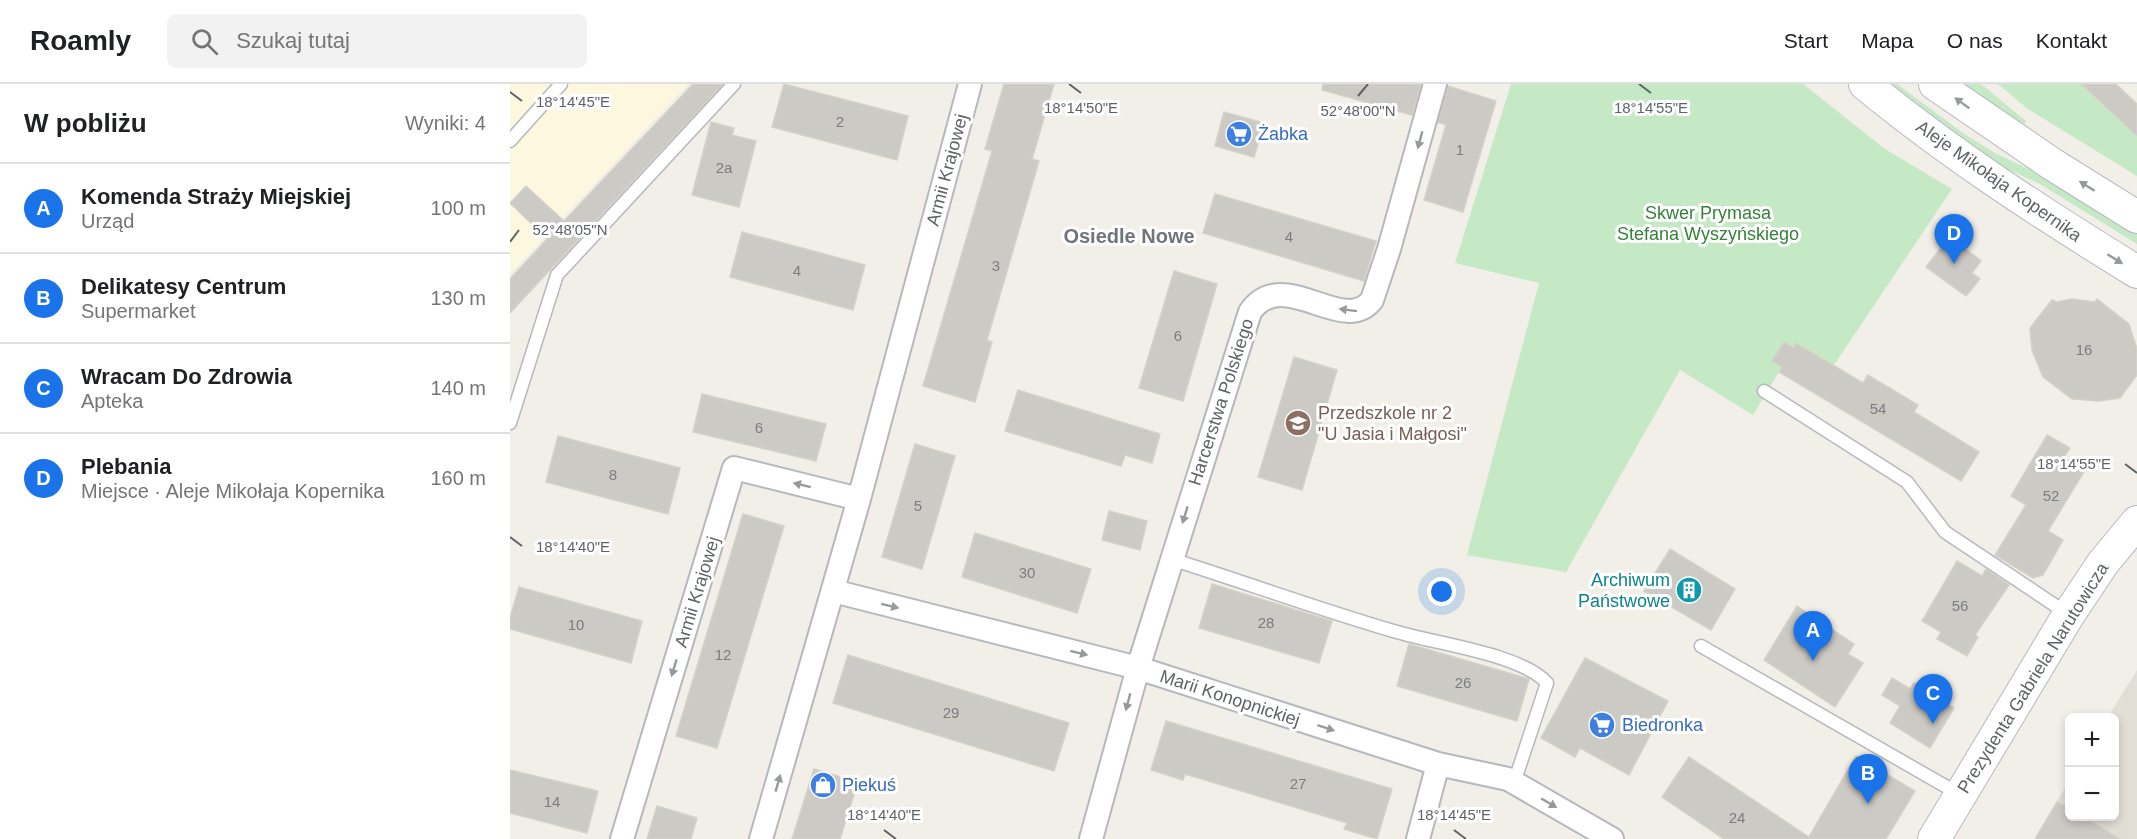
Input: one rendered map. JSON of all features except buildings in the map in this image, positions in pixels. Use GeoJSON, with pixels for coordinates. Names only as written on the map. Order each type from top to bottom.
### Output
{"type":"FeatureCollection","features":[{"type":"Feature","properties":{"kind":"street","name":"Armii Krajowej"},"geometry":{"type":"LineString","coordinates":[[761,839],[859,499],[970,84]]}},
{"type":"Feature","properties":{"kind":"street","name":"Harcerstwa Polskiego"},"geometry":{"type":"LineString","coordinates":[[1091,839],[1138,668],[1250,312],[1261,300],[1278,294],[1350,312],[1367,307],[1372,300],[1389,249],[1435,84]]}},
{"type":"Feature","properties":{"kind":"street","name":"Aleje Mikołaja Kopernika"},"geometry":{"type":"LineString","coordinates":[[1865,84],[1953,153],[2029,206],[2137,272]]}},
{"type":"Feature","properties":{"kind":"street"},"geometry":{"type":"LineString","coordinates":[[1935,84],[2034,153],[2137,217]]}},
{"type":"Feature","properties":{"kind":"street","name":"Armii Krajowej"},"geometry":{"type":"LineString","coordinates":[[622,839],[734,468],[859,499]]}},
{"type":"Feature","properties":{"kind":"street","name":"Prezydenta Gabriela Narutowicza"},"geometry":{"type":"LineString","coordinates":[[1934,839],[2069,614],[2103,563],[2137,522]]}},
{"type":"Feature","properties":{"kind":"street","name":"Marii Konopnickiej"},"geometry":{"type":"LineString","coordinates":[[833,591],[1138,668],[1438,764],[1514,783],[1612,839]]}},
{"type":"Feature","properties":{"kind":"street"},"geometry":{"type":"LineString","coordinates":[[1418,839],[1438,764]]}},
{"type":"Feature","properties":{"kind":"lane"},"geometry":{"type":"LineString","coordinates":[[510,141],[561,84]]}},
{"type":"Feature","properties":{"kind":"lane"},"geometry":{"type":"LineString","coordinates":[[510,423],[557,276],[734,84]]}},
{"type":"Feature","properties":{"kind":"lane"},"geometry":{"type":"LineString","coordinates":[[1764,390],[1907,482],[1945,532],[2069,614]]}},
{"type":"Feature","properties":{"kind":"lane"},"geometry":{"type":"LineString","coordinates":[[1171,559],[1398,633],[1518,664],[1538,673],[1547,683],[1514,783]]}},
{"type":"Feature","properties":{"kind":"lane"},"geometry":{"type":"LineString","coordinates":[[1701,646],[1960,795]]}},
{"type":"Feature","properties":{"kind":"shaded area"},"geometry":{"type":"Polygon","coordinates":[[[510,84],[688,84],[510,274],[510,84]]]}},
{"type":"Feature","properties":{"kind":"shaded area"},"geometry":{"type":"Polygon","coordinates":[[[2137,670],[2137,839],[2035,839],[2065,788],[2065,821],[2119,821],[2119,713],[2110,713],[2137,670]]]}},
{"type":"Feature","properties":{"kind":"green space","name":"Skwer Prymasa Stefana Wyszyńskiego"},"geometry":{"type":"Polygon","coordinates":[[[1511,84],[1803,84],[1885,149],[1952,189],[1834,365],[1797,343],[1794,348],[1784,342],[1772,361],[1782,367],[1753,415],[1680,370],[1566,572],[1467,555],[1539,283],[1455,263],[1511,84]]]}},
{"type":"Feature","properties":{"kind":"green space"},"geometry":{"type":"Polygon","coordinates":[[[1886,84],[1897,84],[1963,133],[1995,153],[2052,180],[2137,233],[2137,244],[2040,184],[1990,161],[1886,84]]]}},
{"type":"Feature","properties":{"kind":"green space"},"geometry":{"type":"Polygon","coordinates":[[[1959,84],[1981,84],[2026,121],[2025,124],[2006,115],[1959,84]]]}},
{"type":"Feature","properties":{"kind":"green space"},"geometry":{"type":"Polygon","coordinates":[[[1998,84],[2080,84],[2137,137],[2137,176],[2028,109],[1998,84]]]}},
{"type":"Feature","properties":{"kind":"place","name":"Żabka"},"geometry":{"type":"Point","coordinates":[1239,134]}},
{"type":"Feature","properties":{"kind":"place","name":"Plebania"},"geometry":{"type":"Point","coordinates":[1954,264]}},
{"type":"Feature","properties":{"kind":"place","name":"Przedszkole nr 2 \"U Jasia i Małgosi\""},"geometry":{"type":"Point","coordinates":[1298,423]}},
{"type":"Feature","properties":{"kind":"place","name":"Archiwum Państwowe"},"geometry":{"type":"Point","coordinates":[1689,590]}},
{"type":"Feature","properties":{"kind":"place","name":"Komenda Straży Miejskiej"},"geometry":{"type":"Point","coordinates":[1813,661]}},
{"type":"Feature","properties":{"kind":"place","name":"Wracam Do Zdrowia"},"geometry":{"type":"Point","coordinates":[1933,724]}},
{"type":"Feature","properties":{"kind":"place","name":"Biedronka"},"geometry":{"type":"Point","coordinates":[1602,725]}},
{"type":"Feature","properties":{"kind":"place","name":"Piekuś"},"geometry":{"type":"Point","coordinates":[823,785]}},
{"type":"Feature","properties":{"kind":"place","name":"Delikatesy Centrum"},"geometry":{"type":"Point","coordinates":[1868,804]}},
{"type":"Feature","properties":{"kind":"district","name":"Osiedle Nowe"},"geometry":{"type":"Point","coordinates":[1129,236]}}]}
